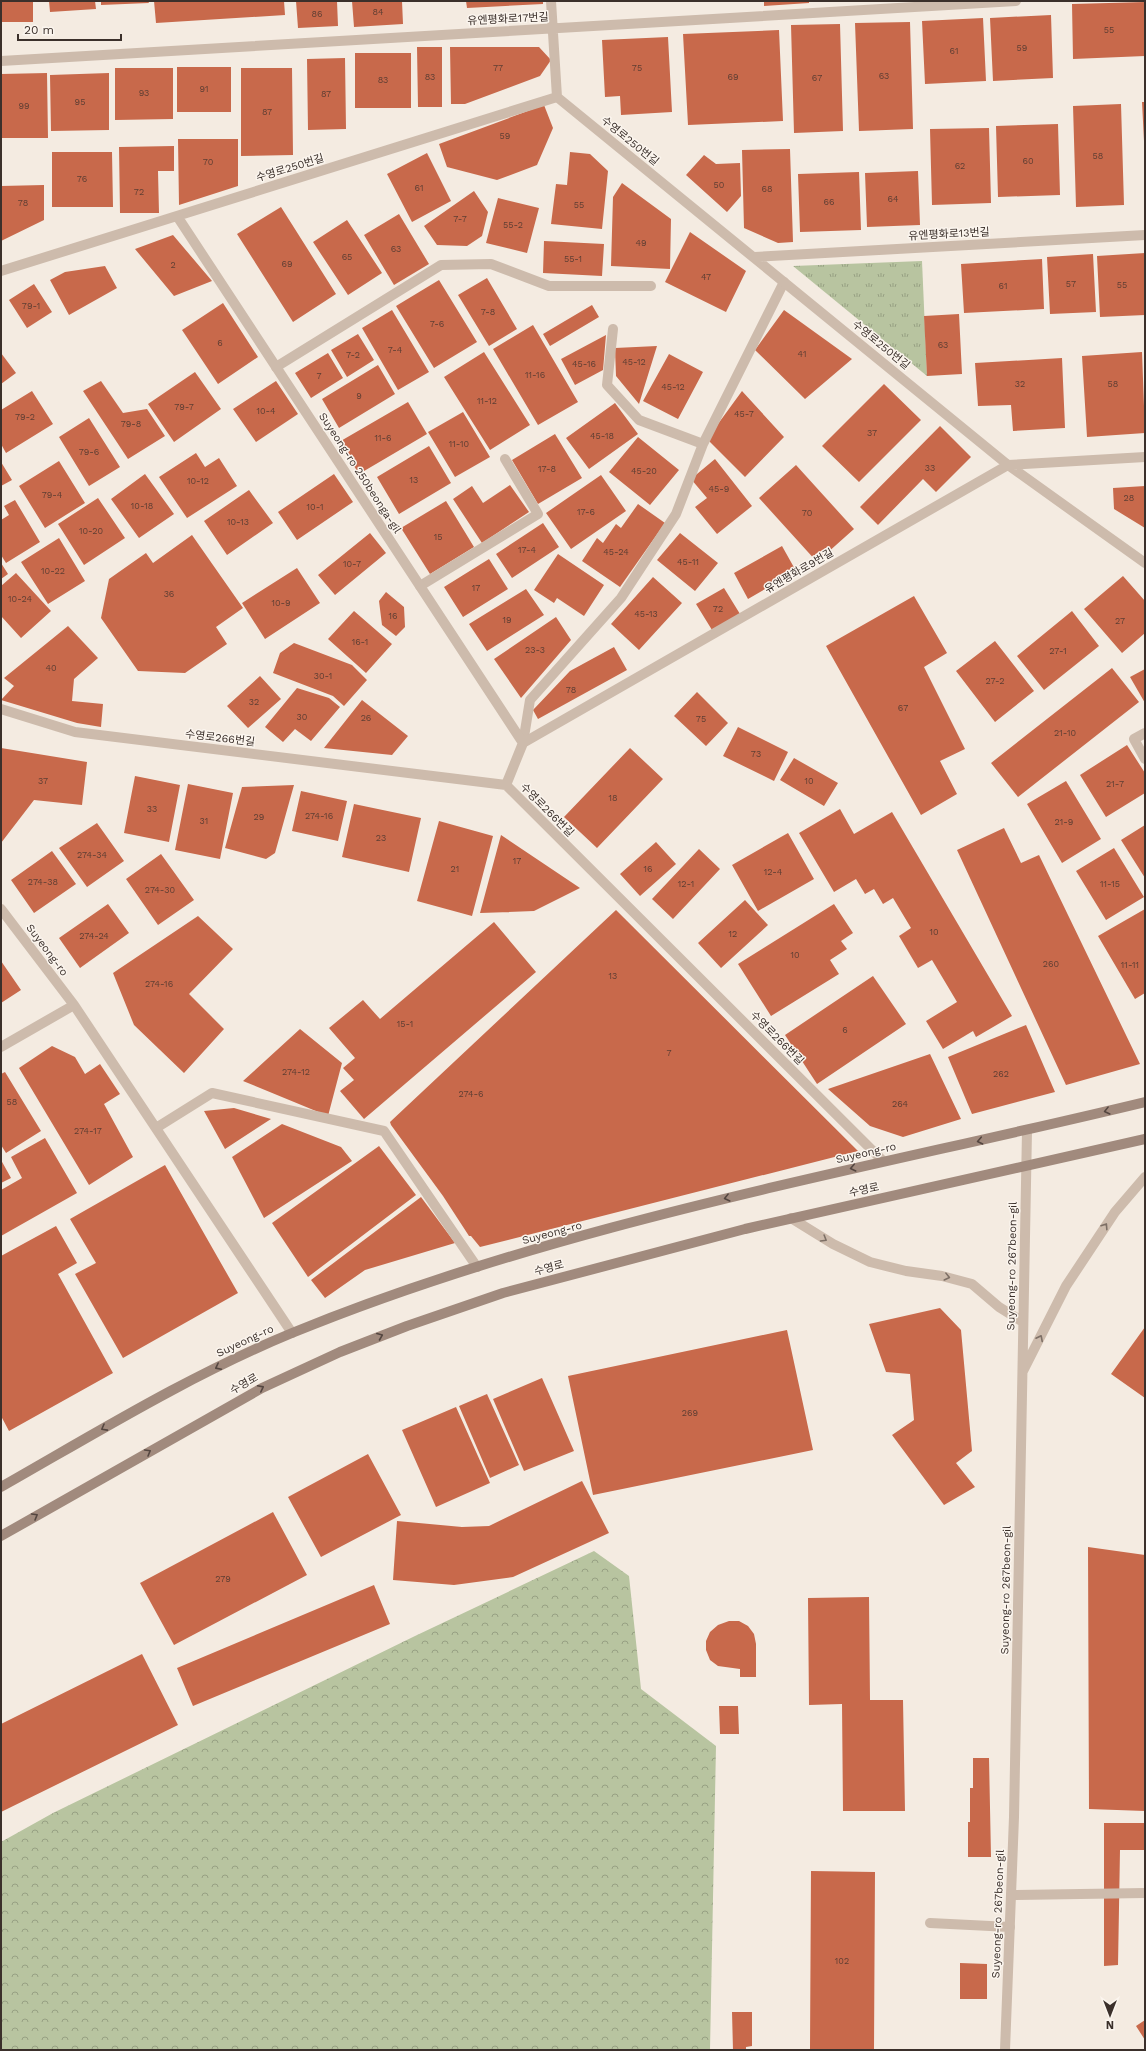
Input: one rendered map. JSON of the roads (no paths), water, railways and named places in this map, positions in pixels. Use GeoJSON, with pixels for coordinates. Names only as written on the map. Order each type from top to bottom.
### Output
{"type":"FeatureCollection","features":[{"type":"Feature","properties":{"kind":"main road","name":"Suyeong-ro"},"geometry":{"type":"LineString","coordinates":[[1,1487],[171,1391],[244,1354],[292,1333],[395,1293],[477,1267],[729,1197],[883,1161],[1027,1131],[1145,1102]]}},
{"type":"Feature","properties":{"kind":"main road","name":"수영로"},"geometry":{"type":"LineString","coordinates":[[1,1536],[262,1388],[340,1352],[407,1326],[503,1293],[745,1228],[1026,1167],[1145,1139]]}},
{"type":"Feature","properties":{"kind":"street"},"geometry":{"type":"LineString","coordinates":[[551,1],[557,97]]}},
{"type":"Feature","properties":{"kind":"street","name":"유엔평화로17번길"},"geometry":{"type":"LineString","coordinates":[[1,61],[1016,1]]}},
{"type":"Feature","properties":{"kind":"street","name":"수영로250번길"},"geometry":{"type":"LineString","coordinates":[[1,271],[557,97],[755,257],[1008,465],[1145,563]]}},
{"type":"Feature","properties":{"kind":"street","name":"Suyeong-ro 250beonga-gil"},"geometry":{"type":"LineString","coordinates":[[177,216],[523,743]]}},
{"type":"Feature","properties":{"kind":"street","name":"유엔평화로13번길"},"geometry":{"type":"LineString","coordinates":[[755,257],[1145,235]]}},
{"type":"Feature","properties":{"kind":"street"},"geometry":{"type":"LineString","coordinates":[[276,367],[441,265],[490,264],[549,286],[651,286]]}},
{"type":"Feature","properties":{"kind":"street"},"geometry":{"type":"LineString","coordinates":[[506,786],[523,743],[530,700],[621,598],[676,514],[704,444],[784,282]]}},
{"type":"Feature","properties":{"kind":"street"},"geometry":{"type":"LineString","coordinates":[[613,329],[607,385],[639,420],[704,444]]}},
{"type":"Feature","properties":{"kind":"street","name":"유엔평화로9번길"},"geometry":{"type":"LineString","coordinates":[[523,743],[1008,465],[1145,457]]}},
{"type":"Feature","properties":{"kind":"street"},"geometry":{"type":"LineString","coordinates":[[420,586],[538,514],[505,459]]}},
{"type":"Feature","properties":{"kind":"street","name":"수영로266번길"},"geometry":{"type":"LineString","coordinates":[[1,709],[75,732],[506,786],[883,1161]]}},
{"type":"Feature","properties":{"kind":"street"},"geometry":{"type":"LineString","coordinates":[[1145,732],[1134,739],[1145,759]]}},
{"type":"Feature","properties":{"kind":"street","name":"Suyeong-ro"},"geometry":{"type":"LineString","coordinates":[[1,909],[74,1005],[292,1333]]}},
{"type":"Feature","properties":{"kind":"street"},"geometry":{"type":"LineString","coordinates":[[1,1047],[74,1005]]}},
{"type":"Feature","properties":{"kind":"street"},"geometry":{"type":"LineString","coordinates":[[156,1128],[212,1093],[384,1132],[477,1267]]}},
{"type":"Feature","properties":{"kind":"street","name":"Suyeong-ro 267beon-gil"},"geometry":{"type":"LineString","coordinates":[[1005,2050],[1014,1817],[1027,1131]]}},
{"type":"Feature","properties":{"kind":"street"},"geometry":{"type":"LineString","coordinates":[[1022,1373],[1066,1286],[1115,1212],[1145,1177]]}},
{"type":"Feature","properties":{"kind":"street"},"geometry":{"type":"LineString","coordinates":[[791,1218],[833,1244],[870,1262],[906,1271],[942,1276],[972,1284],[999,1307],[1023,1322]]}},
{"type":"Feature","properties":{"kind":"street"},"geometry":{"type":"LineString","coordinates":[[1011,1895],[1145,1892]]}},
{"type":"Feature","properties":{"kind":"street"},"geometry":{"type":"LineString","coordinates":[[930,1923],[1010,1927]]}}]}
